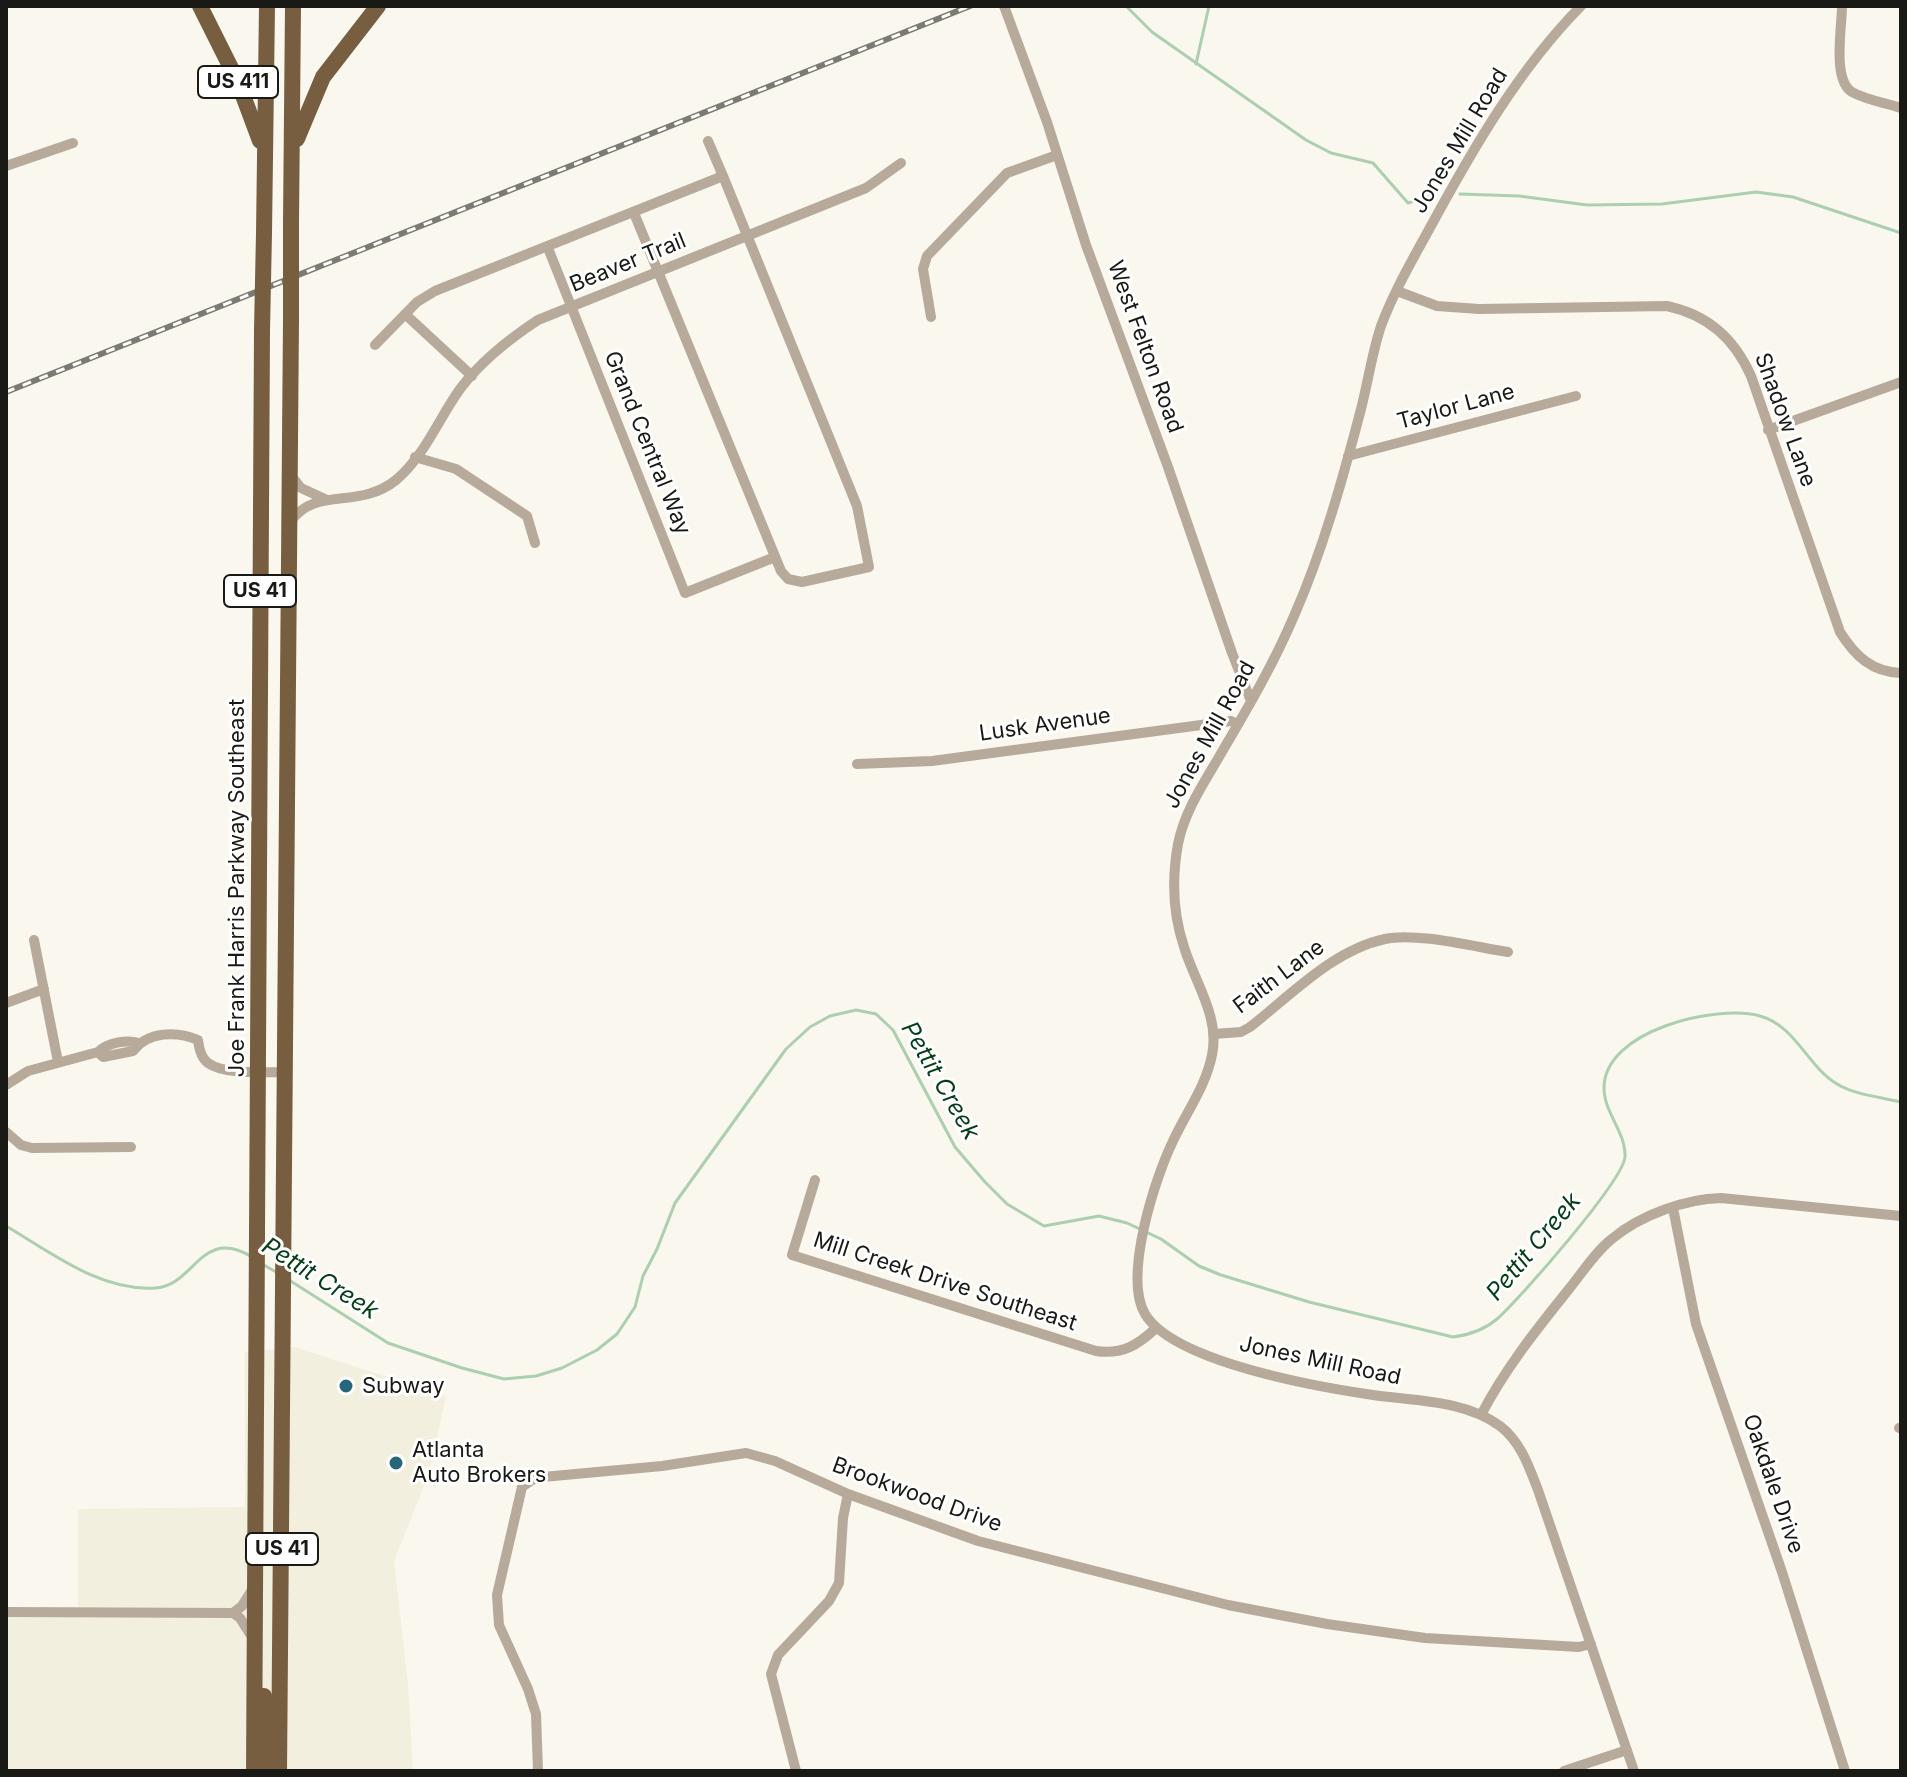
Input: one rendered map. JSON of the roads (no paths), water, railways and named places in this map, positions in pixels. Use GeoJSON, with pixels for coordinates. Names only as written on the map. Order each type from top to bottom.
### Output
{"type":"FeatureCollection","features":[{"type":"Feature","properties":{"kind":"highway","name":"US 411"},"geometry":{"type":"LineString","coordinates":[[200,6],[243,93],[265,162]]}},
{"type":"Feature","properties":{"kind":"highway","name":"Joe Frank Harris Parkway Southeast"},"geometry":{"type":"LineString","coordinates":[[254,1771],[262,330],[267,6]]}},
{"type":"Feature","properties":{"kind":"highway","name":"US 41"},"geometry":{"type":"LineString","coordinates":[[279,1771],[293,6]]}},
{"type":"Feature","properties":{"kind":"highway"},"geometry":{"type":"LineString","coordinates":[[292,160],[315,92],[336,59],[378,6]]}},
{"type":"Feature","properties":{"kind":"highway"},"geometry":{"type":"LineString","coordinates":[[255,1645],[265,1697],[268,1771]]}},
{"type":"Feature","properties":{"kind":"street","name":"West Felton Road"},"geometry":{"type":"LineString","coordinates":[[1004,6],[1251,701]]}},
{"type":"Feature","properties":{"kind":"street","name":"Jones Mill Road"},"geometry":{"type":"LineString","coordinates":[[1581,6],[1528,68],[1483,134],[1397,291],[1381,328],[1348,456],[1302,598],[1280,648],[1186,816],[1178,847],[1176,907],[1181,936],[1206,1000],[1214,1034],[1208,1070],[1163,1164],[1149,1213],[1137,1280],[1139,1299],[1146,1316],[1156,1328],[1186,1347],[1246,1367],[1351,1392],[1450,1406],[1481,1415],[1508,1433],[1526,1461],[1634,1771]]}},
{"type":"Feature","properties":{"kind":"street"},"geometry":{"type":"LineString","coordinates":[[1842,6],[1840,61],[1843,83],[1851,91],[1901,108]]}},
{"type":"Feature","properties":{"kind":"street"},"geometry":{"type":"LineString","coordinates":[[634,213],[781,571],[788,579],[795,581],[869,567],[857,506],[708,141]]}},
{"type":"Feature","properties":{"kind":"street"},"geometry":{"type":"LineString","coordinates":[[6,166],[73,143]]}},
{"type":"Feature","properties":{"kind":"street"},"geometry":{"type":"LineString","coordinates":[[931,317],[923,269],[927,256],[1007,173],[1057,155]]}},
{"type":"Feature","properties":{"kind":"street","name":"Beaver Trail"},"geometry":{"type":"LineString","coordinates":[[289,524],[301,509],[327,500],[353,499],[379,491],[397,479],[461,387],[504,342],[538,320],[866,188],[901,163]]}},
{"type":"Feature","properties":{"kind":"street"},"geometry":{"type":"LineString","coordinates":[[375,345],[405,314],[435,291],[723,176]]}},
{"type":"Feature","properties":{"kind":"street","name":"Grand Central Way"},"geometry":{"type":"LineString","coordinates":[[548,248],[685,593],[775,557]]}},
{"type":"Feature","properties":{"kind":"street","name":"Shadow Lane"},"geometry":{"type":"LineString","coordinates":[[1397,291],[1437,306],[1479,309],[1638,304],[1683,310],[1716,326],[1741,354],[1840,632],[1849,647],[1865,662],[1890,673],[1901,673]]}},
{"type":"Feature","properties":{"kind":"street"},"geometry":{"type":"LineString","coordinates":[[405,314],[472,376]]}},
{"type":"Feature","properties":{"kind":"street"},"geometry":{"type":"LineString","coordinates":[[1768,430],[1900,384]]}},
{"type":"Feature","properties":{"kind":"street","name":"Taylor Lane"},"geometry":{"type":"LineString","coordinates":[[1348,456],[1576,396]]}},
{"type":"Feature","properties":{"kind":"street"},"geometry":{"type":"LineString","coordinates":[[415,457],[456,469],[527,516],[535,543]]}},
{"type":"Feature","properties":{"kind":"street"},"geometry":{"type":"LineString","coordinates":[[289,473],[306,492],[327,500]]}},
{"type":"Feature","properties":{"kind":"street","name":"Lusk Avenue"},"geometry":{"type":"LineString","coordinates":[[857,764],[932,761],[1231,721],[1238,724]]}},
{"type":"Feature","properties":{"kind":"street","name":"Faith Lane"},"geometry":{"type":"LineString","coordinates":[[1214,1034],[1241,1032],[1250,1027],[1342,954],[1386,938],[1415,938],[1508,952]]}},
{"type":"Feature","properties":{"kind":"street"},"geometry":{"type":"LineString","coordinates":[[34,940],[58,1062]]}},
{"type":"Feature","properties":{"kind":"street"},"geometry":{"type":"LineString","coordinates":[[6,1003],[44,989]]}},
{"type":"Feature","properties":{"kind":"street"},"geometry":{"type":"LineString","coordinates":[[6,1085],[28,1071],[98,1052],[103,1057],[133,1051],[139,1043],[169,1033],[184,1034],[198,1040],[207,1063],[219,1068],[285,1072]]}},
{"type":"Feature","properties":{"kind":"street"},"geometry":{"type":"LineString","coordinates":[[6,1132],[21,1145],[32,1148],[131,1147]]}},
{"type":"Feature","properties":{"kind":"street","name":"Mill Creek Drive Southeast"},"geometry":{"type":"LineString","coordinates":[[815,1180],[792,1255],[1096,1351],[1110,1353],[1130,1348],[1140,1344],[1156,1328]]}},
{"type":"Feature","properties":{"kind":"street"},"geometry":{"type":"LineString","coordinates":[[1481,1415],[1496,1385],[1520,1351],[1611,1239],[1632,1224],[1703,1198],[1744,1198],[1901,1216]]}},
{"type":"Feature","properties":{"kind":"street","name":"Oakdale Drive"},"geometry":{"type":"LineString","coordinates":[[1673,1208],[1696,1324],[1782,1572],[1845,1771]]}},
{"type":"Feature","properties":{"kind":"street","name":"Brookwood Drive"},"geometry":{"type":"LineString","coordinates":[[538,1771],[536,1714],[499,1625],[497,1595],[522,1487],[543,1477],[662,1466],[746,1453],[775,1461],[848,1494],[978,1541],[1228,1605],[1425,1638],[1579,1647],[1591,1644]]}},
{"type":"Feature","properties":{"kind":"street"},"geometry":{"type":"LineString","coordinates":[[796,1771],[771,1674],[778,1655],[829,1601],[839,1583],[843,1518],[848,1494]]}},
{"type":"Feature","properties":{"kind":"street"},"geometry":{"type":"LineString","coordinates":[[233,1613],[245,1601],[256,1582]]}},
{"type":"Feature","properties":{"kind":"street"},"geometry":{"type":"LineString","coordinates":[[6,1612],[233,1613],[245,1624],[255,1645]]}},
{"type":"Feature","properties":{"kind":"street"},"geometry":{"type":"LineString","coordinates":[[1564,1771],[1627,1750]]}},
{"type":"Feature","properties":{"kind":"waterway"},"geometry":{"type":"LineString","coordinates":[[1126,6],[1152,32],[1306,140],[1331,153],[1373,163],[1408,203],[1435,194]]}},
{"type":"Feature","properties":{"kind":"waterway"},"geometry":{"type":"LineString","coordinates":[[1196,64],[1209,6]]}},
{"type":"Feature","properties":{"kind":"waterway"},"geometry":{"type":"LineString","coordinates":[[1460,194],[1519,196],[1587,205],[1662,204],[1756,192],[1793,197],[1901,233]]}},
{"type":"Feature","properties":{"kind":"waterway","name":"Pettit Creek"},"geometry":{"type":"LineString","coordinates":[[289,1280],[388,1343],[462,1368],[504,1379],[536,1376],[562,1368],[597,1350],[617,1334],[635,1307],[643,1276],[675,1203],[786,1049],[810,1027],[830,1016],[856,1010],[876,1014],[893,1030],[955,1147],[985,1182],[1007,1204],[1044,1226],[1099,1216],[1127,1223],[1161,1239],[1199,1266],[1221,1275],[1309,1302],[1453,1337],[1482,1329],[1509,1308],[1568,1240],[1620,1170],[1625,1157],[1624,1148],[1607,1106],[1604,1088],[1609,1068],[1622,1051],[1642,1037],[1692,1018],[1741,1013],[1760,1016],[1783,1028],[1817,1067],[1837,1084],[1860,1093],[1901,1102]]}},
{"type":"Feature","properties":{"kind":"waterway","name":"Pettit Creek"},"geometry":{"type":"LineString","coordinates":[[6,1226],[78,1269],[116,1284],[136,1288],[169,1285],[209,1252],[221,1248],[235,1249],[252,1257]]}},
{"type":"Feature","properties":{"kind":"waterway","name":"Pettit Creek"},"geometry":{"type":"LineString","coordinates":[[262,1264],[276,1272]]}},
{"type":"Feature","properties":{"kind":"railway"},"geometry":{"type":"LineString","coordinates":[[6,392],[970,6]]}},
{"type":"Feature","properties":{"kind":"place","name":"Subway"},"geometry":{"type":"Point","coordinates":[346,1386]}},
{"type":"Feature","properties":{"kind":"place","name":"Atlanta Auto Brokers"},"geometry":{"type":"Point","coordinates":[396,1463]}}]}
